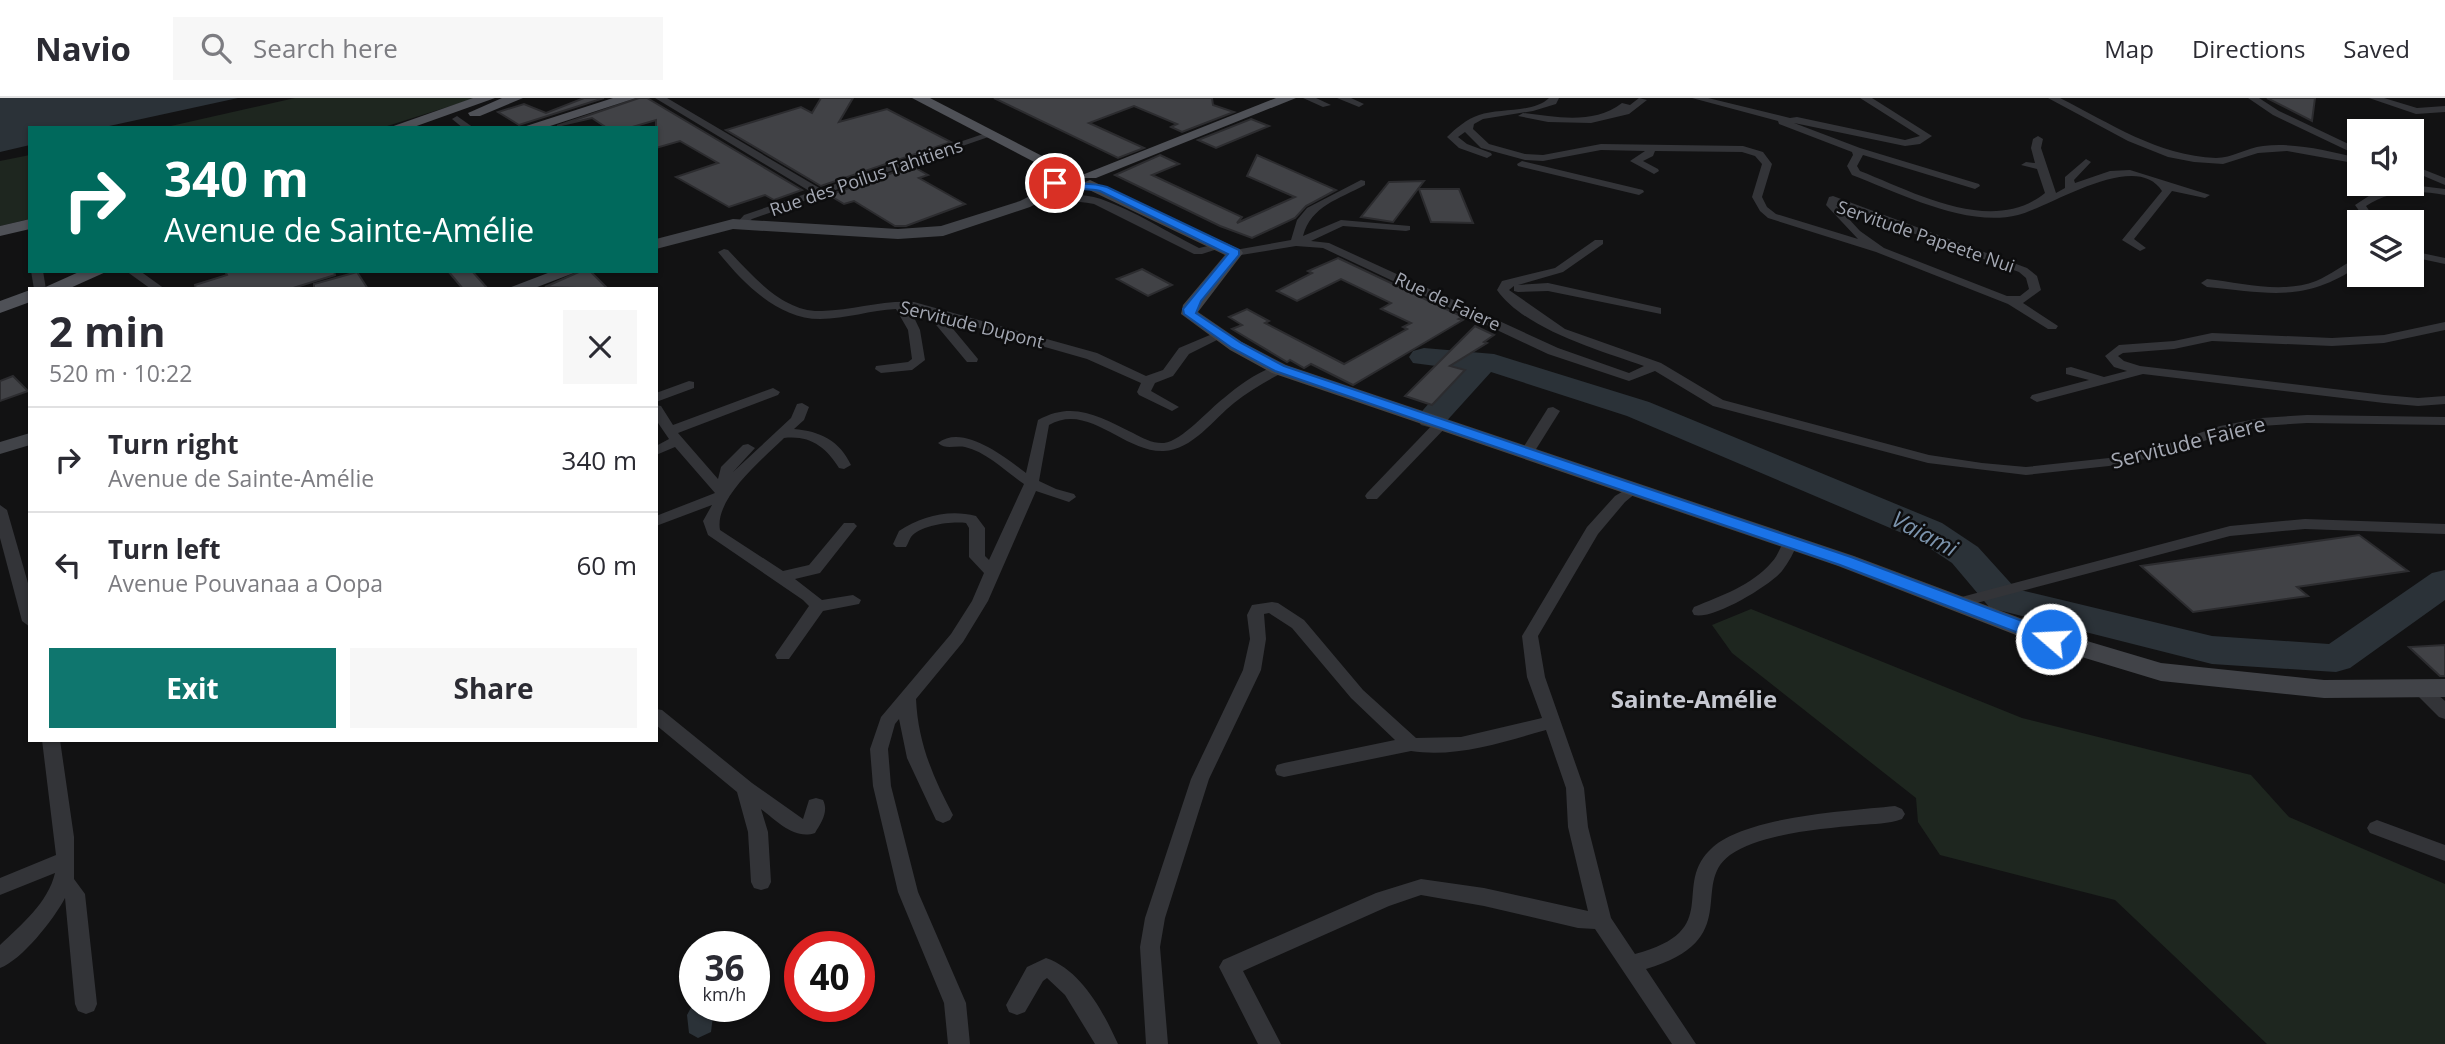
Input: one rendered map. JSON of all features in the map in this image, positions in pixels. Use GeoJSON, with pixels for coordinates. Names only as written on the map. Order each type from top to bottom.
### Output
{"type":"FeatureCollection","features":[{"type":"Feature","properties":{"kind":"main road"},"geometry":{"type":"LineString","coordinates":[[441,126],[463,123],[516,98]]}},
{"type":"Feature","properties":{"kind":"main road"},"geometry":{"type":"LineString","coordinates":[[534,126],[629,98]]}},
{"type":"Feature","properties":{"kind":"main road"},"geometry":{"type":"LineString","coordinates":[[919,98],[992,134],[1075,189],[1090,180],[1289,98]]}},
{"type":"Feature","properties":{"kind":"main road"},"geometry":{"type":"LineString","coordinates":[[401,126],[481,100]]}},
{"type":"Feature","properties":{"kind":"main road"},"geometry":{"type":"LineString","coordinates":[[1090,180],[1228,250]]}},
{"type":"Feature","properties":{"kind":"main road"},"geometry":{"type":"LineString","coordinates":[[0,232],[28,225]]}},
{"type":"Feature","properties":{"kind":"main road"},"geometry":{"type":"LineString","coordinates":[[0,242],[28,235]]}},
{"type":"Feature","properties":{"kind":"main road"},"geometry":{"type":"LineString","coordinates":[[55,287],[94,273]]}},
{"type":"Feature","properties":{"kind":"main road"},"geometry":{"type":"LineString","coordinates":[[535,286],[566,273]]}},
{"type":"Feature","properties":{"kind":"main road"},"geometry":{"type":"LineString","coordinates":[[0,307],[28,297]]}},
{"type":"Feature","properties":{"kind":"street"},"geometry":{"type":"LineString","coordinates":[[660,98],[819,192]]}},
{"type":"Feature","properties":{"kind":"street"},"geometry":{"type":"LineString","coordinates":[[1308,98],[1326,105]]}},
{"type":"Feature","properties":{"kind":"street"},"geometry":{"type":"LineString","coordinates":[[1342,98],[1359,104]]}},
{"type":"Feature","properties":{"kind":"street"},"geometry":{"type":"LineString","coordinates":[[1554,98],[1553,102],[1539,108],[1476,118],[1452,137],[1473,150],[1639,192]]}},
{"type":"Feature","properties":{"kind":"street"},"geometry":{"type":"LineString","coordinates":[[1697,98],[1787,120],[1905,143],[1917,142],[1927,136],[1865,98]]}},
{"type":"Feature","properties":{"kind":"street"},"geometry":{"type":"LineString","coordinates":[[2053,98],[2113,132],[2178,156],[2220,161],[2249,151],[2286,148],[2347,159]]}},
{"type":"Feature","properties":{"kind":"street"},"geometry":{"type":"LineString","coordinates":[[2077,98],[2082,104],[2080,111]]}},
{"type":"Feature","properties":{"kind":"street"},"geometry":{"type":"LineString","coordinates":[[2253,98],[2277,113],[2347,147]]}},
{"type":"Feature","properties":{"kind":"street"},"geometry":{"type":"LineString","coordinates":[[2374,98],[2416,111],[2445,109]]}},
{"type":"Feature","properties":{"kind":"street"},"geometry":{"type":"LineString","coordinates":[[1492,114],[1566,120],[1626,112],[1642,100]]}},
{"type":"Feature","properties":{"kind":"street"},"geometry":{"type":"LineString","coordinates":[[1610,115],[1625,105]]}},
{"type":"Feature","properties":{"kind":"street"},"geometry":{"type":"LineString","coordinates":[[1787,120],[1782,122],[1856,150],[1975,186]]}},
{"type":"Feature","properties":{"kind":"street","name":"Servitude Papeete Nui"},"geometry":{"type":"LineString","coordinates":[[1469,125],[1468,130],[1479,142],[1525,158],[1543,158],[1601,147],[1743,149],[1759,154],[1767,164],[1756,191],[1764,210],[1785,221],[1880,250],[2012,301],[2030,296],[2035,290],[2031,276],[2023,270],[1833,199],[1831,205],[1841,219],[1880,250]]}},
{"type":"Feature","properties":{"kind":"street","name":"Rue des Poilus Tahitiens"},"geometry":{"type":"LineString","coordinates":[[741,224],[748,217],[992,134]]}},
{"type":"Feature","properties":{"kind":"street"},"geometry":{"type":"LineString","coordinates":[[1525,158],[1582,139],[1664,138]]}},
{"type":"Feature","properties":{"kind":"street"},"geometry":{"type":"LineString","coordinates":[[2038,139],[2036,148],[2051,194],[2039,205]]}},
{"type":"Feature","properties":{"kind":"street"},"geometry":{"type":"LineString","coordinates":[[1651,148],[1635,161],[1654,172]]}},
{"type":"Feature","properties":{"kind":"street"},"geometry":{"type":"LineString","coordinates":[[1856,150],[1858,155],[1852,166],[1856,173],[1963,211],[1999,215],[2039,205],[2093,179],[2121,171],[2140,174],[2166,186],[2205,195]]}},
{"type":"Feature","properties":{"kind":"street"},"geometry":{"type":"LineString","coordinates":[[2070,191],[2069,179],[2086,162]]}},
{"type":"Feature","properties":{"kind":"street"},"geometry":{"type":"LineString","coordinates":[[2026,165],[2041,166]]}},
{"type":"Feature","properties":{"kind":"street"},"geometry":{"type":"LineString","coordinates":[[2424,174],[2445,184]]}},
{"type":"Feature","properties":{"kind":"street"},"geometry":{"type":"LineString","coordinates":[[658,243],[714,227],[741,224],[898,234],[932,233],[961,228],[1042,195],[1064,180]]}},
{"type":"Feature","properties":{"kind":"street"},"geometry":{"type":"LineString","coordinates":[[2424,180],[2445,184]]}},
{"type":"Feature","properties":{"kind":"street"},"geometry":{"type":"LineString","coordinates":[[1296,243],[1302,220],[1311,210],[1361,183]]}},
{"type":"Feature","properties":{"kind":"street"},"geometry":{"type":"LineString","coordinates":[[1833,199],[1840,184]]}},
{"type":"Feature","properties":{"kind":"street"},"geometry":{"type":"LineString","coordinates":[[2140,248],[2128,240],[2164,195],[2166,186]]}},
{"type":"Feature","properties":{"kind":"street"},"geometry":{"type":"LineString","coordinates":[[2364,210],[2360,205],[2367,199],[2403,189],[2445,192]]}},
{"type":"Feature","properties":{"kind":"street","name":"Rue de Faiere"},"geometry":{"type":"LineString","coordinates":[[1042,195],[1055,199],[1090,199],[1127,221],[1198,252],[1296,243],[1325,245],[1553,351],[1629,377],[1656,366]]}},
{"type":"Feature","properties":{"kind":"street"},"geometry":{"type":"LineString","coordinates":[[1127,221],[1150,212]]}},
{"type":"Feature","properties":{"kind":"street"},"geometry":{"type":"LineString","coordinates":[[1296,243],[1340,223],[1406,228]]}},
{"type":"Feature","properties":{"kind":"street"},"geometry":{"type":"LineString","coordinates":[[1600,242],[1559,270],[1506,285],[1503,290],[1508,297],[1515,289],[1548,287],[1657,311]]}},
{"type":"Feature","properties":{"kind":"street"},"geometry":{"type":"LineString","coordinates":[[1228,250],[1189,309],[1197,320],[1279,369],[1528,451],[1846,561],[1954,604],[2161,672],[2324,690],[2445,688]]}},
{"type":"Feature","properties":{"kind":"street","name":"Servitude Dupont"},"geometry":{"type":"LineString","coordinates":[[724,252],[773,300],[805,312],[817,315],[898,304],[1057,345],[1092,356],[1144,380],[1150,379]]}},
{"type":"Feature","properties":{"kind":"street"},"geometry":{"type":"LineString","coordinates":[[2424,257],[2445,261]]}},
{"type":"Feature","properties":{"kind":"street"},"geometry":{"type":"LineString","coordinates":[[2207,283],[2292,293],[2331,279],[2347,269]]}},
{"type":"Feature","properties":{"kind":"street"},"geometry":{"type":"LineString","coordinates":[[135,273],[156,287]]}},
{"type":"Feature","properties":{"kind":"street","name":"Servitude Faiere"},"geometry":{"type":"LineString","coordinates":[[1508,297],[1561,332],[1656,366],[1718,403],[1928,458],[2026,471],[2066,468],[2156,453],[2225,429],[2261,422],[2307,419],[2445,421]]}},
{"type":"Feature","properties":{"kind":"street"},"geometry":{"type":"LineString","coordinates":[[2012,301],[2052,327]]}},
{"type":"Feature","properties":{"kind":"street"},"geometry":{"type":"LineString","coordinates":[[881,369],[912,366],[919,360],[918,343],[905,309],[898,304]]}},
{"type":"Feature","properties":{"kind":"street"},"geometry":{"type":"LineString","coordinates":[[931,312],[972,359]]}},
{"type":"Feature","properties":{"kind":"street","name":"Servitude Faiere"},"geometry":{"type":"LineString","coordinates":[[2445,326],[2363,340],[2295,343],[2212,337],[2174,345],[2113,352],[2111,356],[2119,364],[2143,370],[2384,399],[2418,402],[2445,400]]}},
{"type":"Feature","properties":{"kind":"street"},"geometry":{"type":"LineString","coordinates":[[1172,407],[1144,392],[1150,379],[1168,373],[1184,351],[1220,335]]}},
{"type":"Feature","properties":{"kind":"street"},"geometry":{"type":"LineString","coordinates":[[959,1044],[956,1003],[908,892],[878,762],[887,722],[971,618],[1031,485],[1037,467],[1039,431],[1050,417],[1077,414],[1155,446],[1171,446],[1231,399],[1279,369]]}},
{"type":"Feature","properties":{"kind":"street"},"geometry":{"type":"LineString","coordinates":[[2037,398],[2143,370]]}},
{"type":"Feature","properties":{"kind":"street"},"geometry":{"type":"LineString","coordinates":[[2071,371],[2105,381]]}},
{"type":"Feature","properties":{"kind":"street"},"geometry":{"type":"LineString","coordinates":[[658,397],[689,385]]}},
{"type":"Feature","properties":{"kind":"street"},"geometry":{"type":"LineString","coordinates":[[658,449],[674,436],[773,392]]}},
{"type":"Feature","properties":{"kind":"street"},"geometry":{"type":"LineString","coordinates":[[802,407],[797,420],[732,481],[711,522],[713,531],[782,577],[818,606]]}},
{"type":"Feature","properties":{"kind":"street"},"geometry":{"type":"LineString","coordinates":[[1528,451],[1553,411]]}},
{"type":"Feature","properties":{"kind":"street"},"geometry":{"type":"LineString","coordinates":[[658,412],[674,436],[724,495]]}},
{"type":"Feature","properties":{"kind":"street"},"geometry":{"type":"LineString","coordinates":[[1373,496],[1443,422]]}},
{"type":"Feature","properties":{"kind":"street"},"geometry":{"type":"LineString","coordinates":[[780,434],[791,432],[818,439],[841,456],[844,465]]}},
{"type":"Feature","properties":{"kind":"street"},"geometry":{"type":"LineString","coordinates":[[0,448],[28,440]]}},
{"type":"Feature","properties":{"kind":"street"},"geometry":{"type":"LineString","coordinates":[[945,443],[974,444],[991,452],[1031,485],[1049,495],[1069,497]]}},
{"type":"Feature","properties":{"kind":"street"},"geometry":{"type":"LineString","coordinates":[[724,495],[726,470],[748,448]]}},
{"type":"Feature","properties":{"kind":"street"},"geometry":{"type":"LineString","coordinates":[[1635,488],[1618,498],[1597,526],[1530,636],[1536,677],[1575,788],[1578,827],[1601,920],[1685,1044]]}},
{"type":"Feature","properties":{"kind":"street"},"geometry":{"type":"LineString","coordinates":[[658,520],[724,495]]}},
{"type":"Feature","properties":{"kind":"street"},"geometry":{"type":"LineString","coordinates":[[0,510],[7,564],[28,616]]}},
{"type":"Feature","properties":{"kind":"street"},"geometry":{"type":"LineString","coordinates":[[901,544],[904,534],[916,527],[947,518],[971,519],[977,528],[977,557],[992,572]]}},
{"type":"Feature","properties":{"kind":"street"},"geometry":{"type":"LineString","coordinates":[[1954,604],[2187,541],[2266,526],[2343,524],[2445,529]]}},
{"type":"Feature","properties":{"kind":"street"},"geometry":{"type":"LineString","coordinates":[[782,577],[814,569],[849,526]]}},
{"type":"Feature","properties":{"kind":"street"},"geometry":{"type":"LineString","coordinates":[[1700,611],[1750,589],[1783,561],[1790,542]]}},
{"type":"Feature","properties":{"kind":"street"},"geometry":{"type":"LineString","coordinates":[[783,655],[818,606],[853,600]]}},
{"type":"Feature","properties":{"kind":"street"},"geometry":{"type":"LineString","coordinates":[[1157,1044],[1150,947],[1155,918],[1200,779],[1252,670],[1258,639],[1255,615],[1258,609],[1272,607],[1298,624],[1357,694],[1411,744],[1421,747],[1458,743],[1505,735],[1552,722]]}},
{"type":"Feature","properties":{"kind":"street"},"geometry":{"type":"LineString","coordinates":[[2422,690],[2445,712]]}},
{"type":"Feature","properties":{"kind":"street"},"geometry":{"type":"LineString","coordinates":[[907,696],[907,731],[917,762],[943,815]]}},
{"type":"Feature","properties":{"kind":"street"},"geometry":{"type":"LineString","coordinates":[[658,717],[745,788],[801,828],[808,828],[814,819],[816,805]]}},
{"type":"Feature","properties":{"kind":"street"},"geometry":{"type":"LineString","coordinates":[[0,960],[50,905],[64,882],[51,742]]}},
{"type":"Feature","properties":{"kind":"street"},"geometry":{"type":"LineString","coordinates":[[1284,770],[1411,744]]}},
{"type":"Feature","properties":{"kind":"street"},"geometry":{"type":"LineString","coordinates":[[745,788],[758,832],[761,882]]}},
{"type":"Feature","properties":{"kind":"street"},"geometry":{"type":"LineString","coordinates":[[1632,964],[1665,955],[1688,940],[1700,919],[1709,867],[1722,851],[1779,832],[1895,814]]}},
{"type":"Feature","properties":{"kind":"street"},"geometry":{"type":"LineString","coordinates":[[2377,828],[2445,853]]}},
{"type":"Feature","properties":{"kind":"street"},"geometry":{"type":"LineString","coordinates":[[0,887],[64,860]]}},
{"type":"Feature","properties":{"kind":"street"},"geometry":{"type":"LineString","coordinates":[[64,882],[75,894],[86,1004]]}},
{"type":"Feature","properties":{"kind":"street"},"geometry":{"type":"LineString","coordinates":[[1270,1044],[1230,967],[1384,899],[1421,887],[1484,897],[1578,919],[1601,920]]}},
{"type":"Feature","properties":{"kind":"street"},"geometry":{"type":"LineString","coordinates":[[1017,1005],[1035,974],[1046,967],[1055,970],[1068,983],[1107,1044]]}},
{"type":"Feature","properties":{"kind":"shaded area"},"geometry":{"type":"Polygon","coordinates":[[[0,98],[238,98],[109,126],[28,126],[28,145],[0,152],[0,98]]]}},
{"type":"Feature","properties":{"kind":"shaded area"},"geometry":{"type":"Polygon","coordinates":[[[295,98],[476,98],[387,126],[171,126],[295,98]]]}},
{"type":"Feature","properties":{"kind":"shaded area"},"geometry":{"type":"Polygon","coordinates":[[[28,155],[28,219],[0,226],[0,161],[28,155]]]}},
{"type":"Feature","properties":{"kind":"shaded area"},"geometry":{"type":"Polygon","coordinates":[[[1751,609],[2022,718],[2251,775],[2289,817],[2445,884],[2445,1044],[2267,1044],[2115,900],[1940,855],[1918,822],[1916,798],[1732,653],[1712,625],[1751,609]]]}},
{"type":"Feature","properties":{"kind":"shaded area"},"geometry":{"type":"Polygon","coordinates":[[[688,1022],[712,1022],[711,1032],[698,1038],[689,1033],[688,1022]]]}},
{"type":"Feature","properties":{"kind":"building"},"geometry":{"type":"Polygon","coordinates":[[[584,98],[604,98],[519,125],[498,112],[524,104],[546,113],[584,98]]]}},
{"type":"Feature","properties":{"kind":"building"},"geometry":{"type":"Polygon","coordinates":[[[639,98],[647,98],[802,190],[774,200],[765,195],[729,207],[676,177],[718,163],[680,141],[658,147],[656,120],[636,126],[604,126],[592,118],[557,126],[639,98]]]}},
{"type":"Feature","properties":{"kind":"building"},"geometry":{"type":"Polygon","coordinates":[[[821,98],[853,98],[839,122],[887,109],[951,142],[821,186],[726,130],[801,107],[812,113],[821,98]]]}},
{"type":"Feature","properties":{"kind":"building"},"geometry":{"type":"Polygon","coordinates":[[[994,98],[1212,98],[1213,105],[1234,112],[1182,132],[1171,127],[1177,124],[1134,106],[1089,123],[1144,148],[1118,158],[994,98]]]}},
{"type":"Feature","properties":{"kind":"building"},"geometry":{"type":"Polygon","coordinates":[[[2267,98],[2315,98],[2312,121],[2267,98]]]}},
{"type":"Feature","properties":{"kind":"building"},"geometry":{"type":"Polygon","coordinates":[[[1251,119],[1269,126],[1216,148],[1198,140],[1251,119]]]}},
{"type":"Feature","properties":{"kind":"building"},"geometry":{"type":"Polygon","coordinates":[[[1160,155],[1179,164],[1152,175],[1242,217],[1237,223],[1295,197],[1247,176],[1257,155],[1336,190],[1306,206],[1295,218],[1252,238],[1220,226],[1115,175],[1160,155]]]}},
{"type":"Feature","properties":{"kind":"building"},"geometry":{"type":"Polygon","coordinates":[[[912,166],[928,175],[919,178],[965,204],[906,226],[895,226],[854,201],[844,204],[829,195],[912,166]]]}},
{"type":"Feature","properties":{"kind":"building"},"geometry":{"type":"Polygon","coordinates":[[[1424,181],[1393,222],[1361,217],[1389,182],[1424,181]]]}},
{"type":"Feature","properties":{"kind":"building"},"geometry":{"type":"Polygon","coordinates":[[[1419,189],[1459,189],[1473,223],[1431,222],[1419,189]]]}},
{"type":"Feature","properties":{"kind":"building"},"geometry":{"type":"Polygon","coordinates":[[[1338,258],[1463,317],[1459,319],[1463,320],[1353,385],[1311,364],[1304,368],[1290,360],[1287,362],[1232,329],[1242,325],[1229,317],[1247,309],[1269,321],[1265,323],[1344,364],[1407,329],[1403,327],[1411,323],[1381,309],[1391,303],[1341,279],[1297,301],[1277,291],[1312,273],[1308,271],[1338,258]]]}},
{"type":"Feature","properties":{"kind":"building"},"geometry":{"type":"Polygon","coordinates":[[[1142,269],[1172,285],[1148,296],[1117,279],[1142,269]]]}},
{"type":"Feature","properties":{"kind":"building"},"geometry":{"type":"Polygon","coordinates":[[[226,273],[335,275],[296,287],[196,287],[227,275],[226,273]]]}},
{"type":"Feature","properties":{"kind":"building"},"geometry":{"type":"Polygon","coordinates":[[[358,273],[367,287],[314,287],[314,284],[358,273]]]}},
{"type":"Feature","properties":{"kind":"building"},"geometry":{"type":"Polygon","coordinates":[[[450,273],[474,273],[486,287],[461,287],[450,273]]]}},
{"type":"Feature","properties":{"kind":"building"},"geometry":{"type":"Polygon","coordinates":[[[576,273],[592,273],[606,287],[545,287],[576,273]]]}},
{"type":"Feature","properties":{"kind":"building"},"geometry":{"type":"Polygon","coordinates":[[[1475,326],[1494,335],[1484,342],[1487,343],[1450,366],[1465,370],[1432,405],[1405,396],[1475,326]]]}},
{"type":"Feature","properties":{"kind":"building"},"geometry":{"type":"Polygon","coordinates":[[[13,376],[28,391],[0,401],[0,381],[13,376]]]}},
{"type":"Feature","properties":{"kind":"building"},"geometry":{"type":"Polygon","coordinates":[[[2359,535],[2408,571],[2297,587],[2308,596],[2193,612],[2141,566],[2359,535]]]}},
{"type":"Feature","properties":{"kind":"building"},"geometry":{"type":"Polygon","coordinates":[[[2445,645],[2445,676],[2440,676],[2409,647],[2445,645]]]}},
{"type":"Feature","properties":{"kind":"waterway","name":"Vaiami"},"geometry":{"type":"LineString","coordinates":[[1424,357],[1494,363],[1638,409],[1929,531],[1965,555],[2003,599],[2212,650],[2336,658],[2445,582]]}},
{"type":"Feature","properties":{"kind":"waterway"},"geometry":{"type":"LineString","coordinates":[[1432,418],[1482,362]]}},
{"type":"Feature","properties":{"kind":"district","name":"Sainte-Amélie"},"geometry":{"type":"Point","coordinates":[1694,698]}},
{"type":"Feature","properties":{"kind":"route"},"geometry":{"type":"LineString","coordinates":[[1055,183],[1068,189],[1090,185],[1104,189],[1235,253],[1196,298],[1189,309],[1190,314],[1236,346],[1279,369],[1402,408],[1846,561],[2051,639]]}}]}
